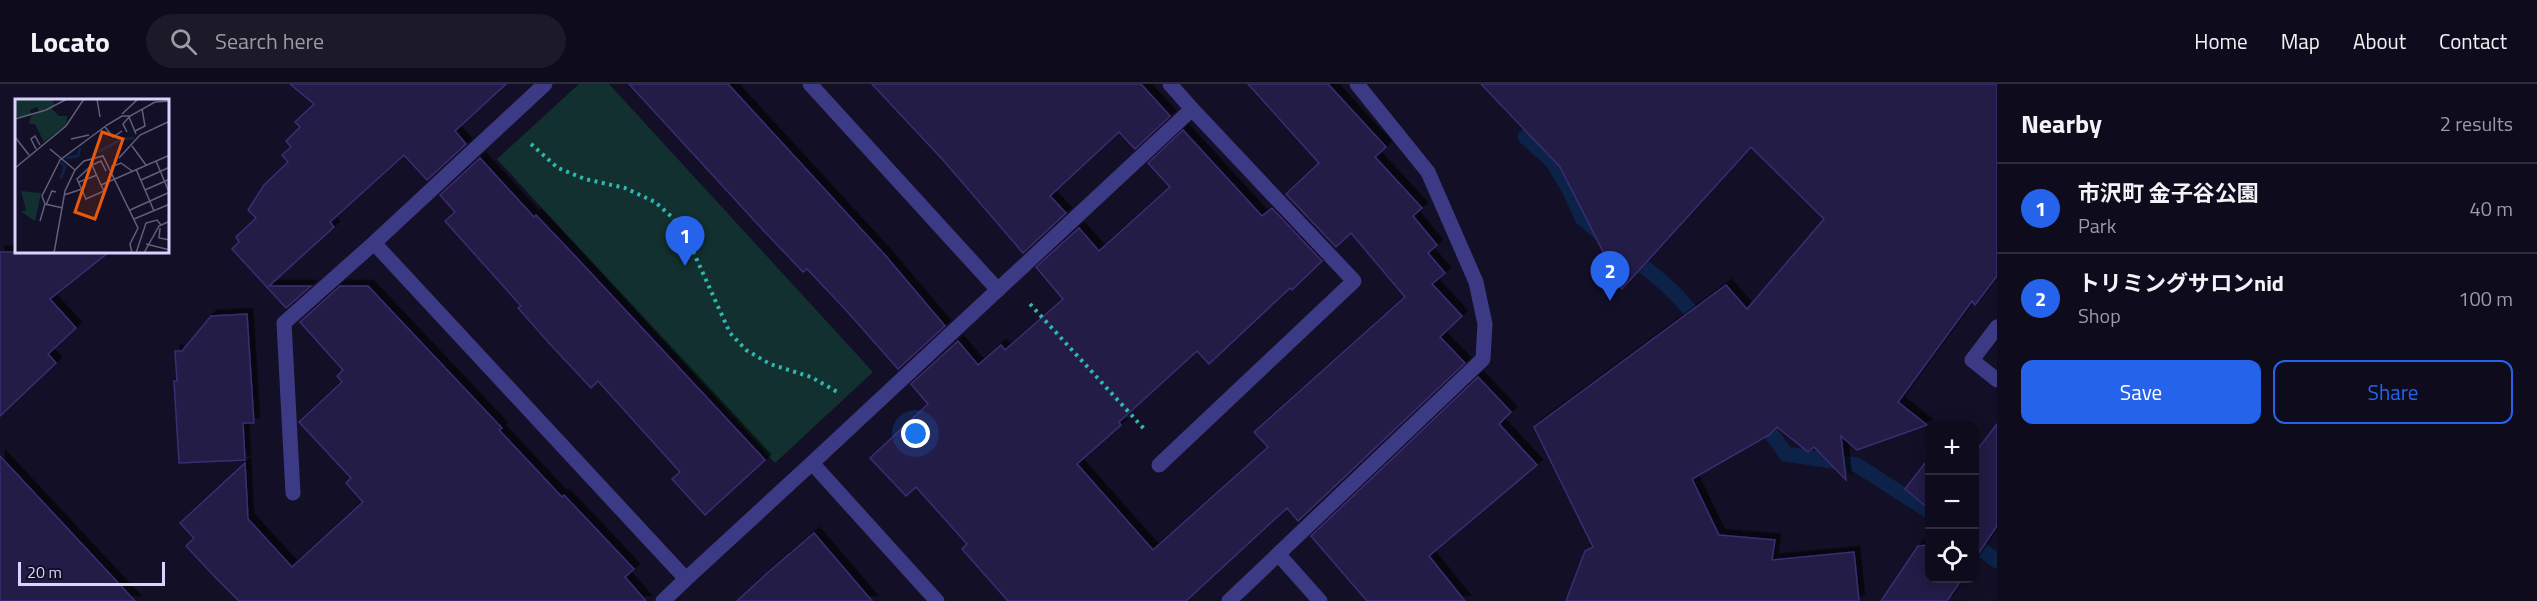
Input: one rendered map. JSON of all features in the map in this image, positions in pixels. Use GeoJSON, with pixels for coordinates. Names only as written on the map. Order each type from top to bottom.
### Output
{"type":"FeatureCollection","features":[{"type":"Feature","properties":{"kind":"street"},"geometry":{"type":"LineString","coordinates":[[293,493],[284,323],[545,84]]}},
{"type":"Feature","properties":{"kind":"street"},"geometry":{"type":"LineString","coordinates":[[810,84],[998,290]]}},
{"type":"Feature","properties":{"kind":"street"},"geometry":{"type":"LineString","coordinates":[[1164,461],[1354,281],[1170,84]]}},
{"type":"Feature","properties":{"kind":"street"},"geometry":{"type":"LineString","coordinates":[[1229,601],[1483,359],[1485,324],[1476,282],[1428,172],[1357,84]]}},
{"type":"Feature","properties":{"kind":"street"},"geometry":{"type":"LineString","coordinates":[[663,601],[1192,109]]}},
{"type":"Feature","properties":{"kind":"street"},"geometry":{"type":"LineString","coordinates":[[374,243],[686,579]]}},
{"type":"Feature","properties":{"kind":"street"},"geometry":{"type":"LineString","coordinates":[[1997,327],[1972,360],[1997,380]]}},
{"type":"Feature","properties":{"kind":"street"},"geometry":{"type":"LineString","coordinates":[[812,463],[938,601]]}},
{"type":"Feature","properties":{"kind":"street"},"geometry":{"type":"LineString","coordinates":[[1279,555],[1320,601]]}},
{"type":"Feature","properties":{"kind":"path"},"geometry":{"type":"LineString","coordinates":[[505,121],[558,168],[585,179],[625,188],[655,202],[674,219],[692,249],[730,333],[746,350],[770,364],[811,377],[868,411]]}},
{"type":"Feature","properties":{"kind":"path"},"geometry":{"type":"LineString","coordinates":[[998,290],[1021,295],[1164,461]]}},
{"type":"Feature","properties":{"kind":"green space"},"geometry":{"type":"Polygon","coordinates":[[[579,84],[609,84],[873,372],[775,463],[497,159],[579,84]]]}},
{"type":"Feature","properties":{"kind":"building"},"geometry":{"type":"Polygon","coordinates":[[[290,84],[506,84],[455,131],[466,144],[427,180],[404,155],[330,222],[334,227],[269,286],[311,286],[286,308],[232,249],[239,242],[236,237],[256,218],[248,210],[264,185],[288,162],[282,155],[291,147],[286,141],[300,127],[295,122],[314,104],[290,84]]]}},
{"type":"Feature","properties":{"kind":"building"},"geometry":{"type":"Polygon","coordinates":[[[629,84],[728,84],[885,255],[945,326],[898,369],[807,269],[803,272],[763,230],[629,84]]]}},
{"type":"Feature","properties":{"kind":"building"},"geometry":{"type":"Polygon","coordinates":[[[872,84],[1141,84],[1170,116],[1135,149],[1119,132],[1050,196],[1066,213],[1023,253],[943,160],[872,84]]]}},
{"type":"Feature","properties":{"kind":"building"},"geometry":{"type":"Polygon","coordinates":[[[1248,84],[1328,84],[1386,147],[1375,157],[1422,208],[1413,216],[1437,245],[1428,253],[1445,273],[1432,284],[1462,316],[1440,337],[1465,363],[1298,521],[1287,508],[1186,601],[1008,601],[962,549],[967,544],[916,487],[906,496],[870,458],[928,404],[911,384],[958,341],[978,365],[1001,345],[1005,350],[1063,299],[1036,267],[1079,228],[1099,251],[1170,187],[1148,163],[1183,130],[1262,216],[1272,208],[1322,261],[1209,364],[1197,351],[1077,464],[1153,550],[1268,447],[1254,432],[1405,297],[1351,233],[1336,247],[1286,194],[1319,163],[1248,84]]]}},
{"type":"Feature","properties":{"kind":"building"},"geometry":{"type":"Polygon","coordinates":[[[1481,84],[1997,84],[1997,276],[1975,305],[1972,301],[1898,402],[1925,426],[1857,450],[1841,436],[1846,480],[1814,447],[1808,452],[1777,427],[1769,435],[1692,479],[1719,535],[1775,540],[1772,560],[1854,552],[1859,601],[1566,601],[1585,551],[1593,547],[1534,427],[1726,285],[1747,309],[1824,219],[1751,147],[1622,289],[1560,167],[1481,84]]]}},
{"type":"Feature","properties":{"kind":"building"},"geometry":{"type":"Polygon","coordinates":[[[480,158],[534,217],[536,215],[575,256],[765,460],[705,515],[672,479],[680,472],[598,381],[591,388],[518,308],[521,306],[445,221],[455,212],[440,195],[480,158]]]}},
{"type":"Feature","properties":{"kind":"building"},"geometry":{"type":"Polygon","coordinates":[[[0,252],[106,254],[50,299],[76,328],[48,354],[56,363],[0,416],[0,252]]]}},
{"type":"Feature","properties":{"kind":"building"},"geometry":{"type":"Polygon","coordinates":[[[340,286],[368,286],[502,428],[499,430],[634,569],[625,577],[646,601],[239,601],[216,578],[186,546],[194,538],[180,523],[245,463],[248,519],[292,567],[363,502],[346,483],[351,478],[299,422],[342,382],[337,376],[343,370],[300,322],[340,286]]]}},
{"type":"Feature","properties":{"kind":"building"},"geometry":{"type":"Polygon","coordinates":[[[247,314],[254,423],[243,423],[245,460],[179,463],[174,381],[177,381],[175,351],[182,351],[211,316],[247,314]]]}},
{"type":"Feature","properties":{"kind":"building"},"geometry":{"type":"Polygon","coordinates":[[[1478,377],[1511,412],[1499,424],[1537,465],[1429,556],[1465,601],[1367,601],[1311,536],[1478,377]]]}},
{"type":"Feature","properties":{"kind":"building"},"geometry":{"type":"Polygon","coordinates":[[[1997,424],[1997,526],[1979,553],[1979,475],[1979,447],[1997,424]]]}},
{"type":"Feature","properties":{"kind":"building"},"geometry":{"type":"Polygon","coordinates":[[[0,456],[135,601],[0,601],[0,456]]]}},
{"type":"Feature","properties":{"kind":"building"},"geometry":{"type":"Polygon","coordinates":[[[1925,463],[1925,506],[1905,489],[1925,463]]]}},
{"type":"Feature","properties":{"kind":"building"},"geometry":{"type":"Polygon","coordinates":[[[814,533],[872,601],[737,601],[765,575],[814,533]]]}},
{"type":"Feature","properties":{"kind":"building"},"geometry":{"type":"Polygon","coordinates":[[[1925,545],[1925,583],[1959,583],[1947,601],[1881,601],[1918,546],[1925,545]]]}},
{"type":"Feature","properties":{"kind":"waterway"},"geometry":{"type":"LineString","coordinates":[[1525,137],[1552,161],[1568,187],[1582,218],[1603,236]]}},
{"type":"Feature","properties":{"kind":"waterway"},"geometry":{"type":"LineString","coordinates":[[1627,254],[1668,287],[1702,327]]}},
{"type":"Feature","properties":{"kind":"waterway"},"geometry":{"type":"LineString","coordinates":[[1760,418],[1786,454],[1857,465],[1925,509]]}},
{"type":"Feature","properties":{"kind":"waterway"},"geometry":{"type":"LineString","coordinates":[[1979,548],[1997,561]]}},
{"type":"Feature","properties":{"kind":"place","name":"市沢町 金子谷公園"},"geometry":{"type":"Point","coordinates":[685,266]}},
{"type":"Feature","properties":{"kind":"place","name":"トリミングサロンnid"},"geometry":{"type":"Point","coordinates":[1610,301]}}]}
